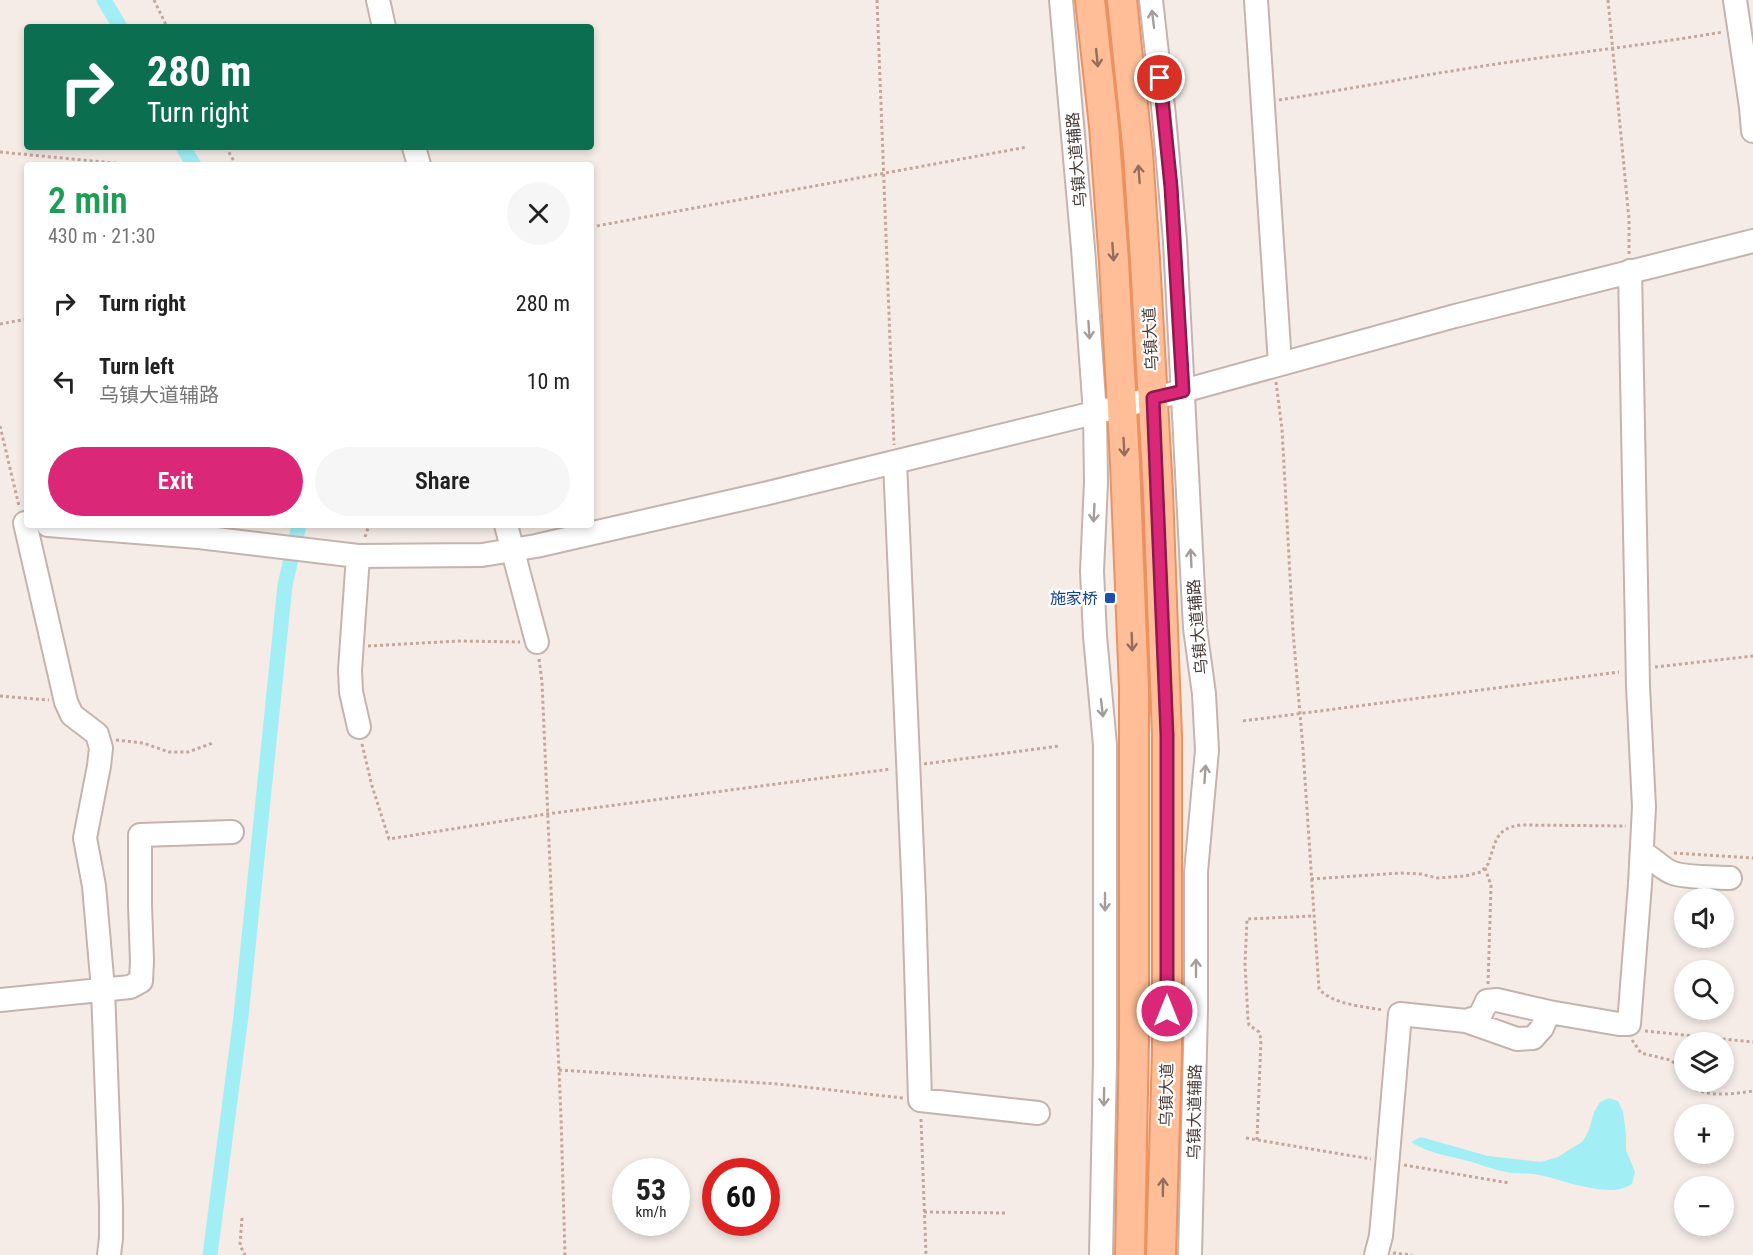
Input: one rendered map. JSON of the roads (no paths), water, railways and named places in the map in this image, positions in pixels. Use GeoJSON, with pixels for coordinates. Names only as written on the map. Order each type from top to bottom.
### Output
{"type":"FeatureCollection","features":[{"type":"Feature","properties":{"kind":"main road","name":"乌镇大道"},"geometry":{"type":"LineString","coordinates":[[1090,0],[1104,126],[1108,409],[1128,537],[1135,729],[1134,1035],[1130,1251]]}},
{"type":"Feature","properties":{"kind":"main road","name":"乌镇大道"},"geometry":{"type":"LineString","coordinates":[[1122,0],[1138,153],[1153,398],[1167,735],[1167,1052],[1161,1250]]}},
{"type":"Feature","properties":{"kind":"street"},"geometry":{"type":"LineString","coordinates":[[378,0],[383,24]]}},
{"type":"Feature","properties":{"kind":"street","name":"乌镇大道辅路"},"geometry":{"type":"LineString","coordinates":[[1061,0],[1082,237],[1108,409],[1096,482],[1092,572],[1095,636],[1106,745],[1105,1061],[1101,1255]]}},
{"type":"Feature","properties":{"kind":"street","name":"乌镇大道辅路"},"geometry":{"type":"LineString","coordinates":[[1151,0],[1171,187],[1195,628],[1204,694],[1207,750],[1196,872],[1196,1021],[1191,1246]]}},
{"type":"Feature","properties":{"kind":"street"},"geometry":{"type":"LineString","coordinates":[[1256,0],[1276,365]]}},
{"type":"Feature","properties":{"kind":"street"},"geometry":{"type":"LineString","coordinates":[[1735,0],[1753,131]]}},
{"type":"Feature","properties":{"kind":"street"},"geometry":{"type":"LineString","coordinates":[[124,528],[199,531],[262,544],[358,556],[482,555],[537,546],[895,462],[1183,391],[1455,316],[1753,241]]}},
{"type":"Feature","properties":{"kind":"street"},"geometry":{"type":"LineString","coordinates":[[1466,1020],[1480,1016],[1487,1001],[1497,1000],[1549,1012],[1629,1024],[1647,855],[1643,826],[1638,669],[1630,271]]}},
{"type":"Feature","properties":{"kind":"street"},"geometry":{"type":"LineString","coordinates":[[895,462],[914,898],[920,1100],[1038,1113]]}},
{"type":"Feature","properties":{"kind":"street"},"geometry":{"type":"LineString","coordinates":[[27,528],[66,702],[72,715],[97,734],[101,747],[85,838],[94,886],[103,989],[111,1204],[109,1255]]}},
{"type":"Feature","properties":{"kind":"street"},"geometry":{"type":"LineString","coordinates":[[507,528],[537,642]]}},
{"type":"Feature","properties":{"kind":"street"},"geometry":{"type":"LineString","coordinates":[[358,556],[351,647],[351,692],[359,726]]}},
{"type":"Feature","properties":{"kind":"street"},"geometry":{"type":"LineString","coordinates":[[0,1000],[130,987],[141,981],[140,835],[232,832]]}},
{"type":"Feature","properties":{"kind":"street"},"geometry":{"type":"LineString","coordinates":[[1647,855],[1675,874],[1730,878]]}},
{"type":"Feature","properties":{"kind":"street"},"geometry":{"type":"LineString","coordinates":[[1376,1255],[1381,1236],[1400,1014],[1466,1020],[1517,1039],[1533,1038],[1542,1028],[1549,1012]]}},
{"type":"Feature","properties":{"kind":"street"},"geometry":{"type":"LineString","coordinates":[[1102,1200],[1130,1251]]}},
{"type":"Feature","properties":{"kind":"water"},"geometry":{"type":"Polygon","coordinates":[[[1609,1098],[1618,1101],[1623,1112],[1626,1150],[1635,1172],[1632,1184],[1624,1188],[1610,1190],[1592,1188],[1539,1175],[1501,1171],[1433,1152],[1411,1142],[1421,1137],[1488,1156],[1541,1162],[1558,1157],[1583,1141],[1600,1102],[1609,1098]]]}},
{"type":"Feature","properties":{"kind":"waterway"},"geometry":{"type":"LineString","coordinates":[[104,0],[118,24]]}},
{"type":"Feature","properties":{"kind":"waterway"},"geometry":{"type":"LineString","coordinates":[[185,150],[192,162]]}},
{"type":"Feature","properties":{"kind":"waterway"},"geometry":{"type":"LineString","coordinates":[[210,1255],[241,1016],[285,585],[298,528]]}},
{"type":"Feature","properties":{"kind":"place","name":"施家桥"},"geometry":{"type":"Point","coordinates":[1110,598]}}]}
